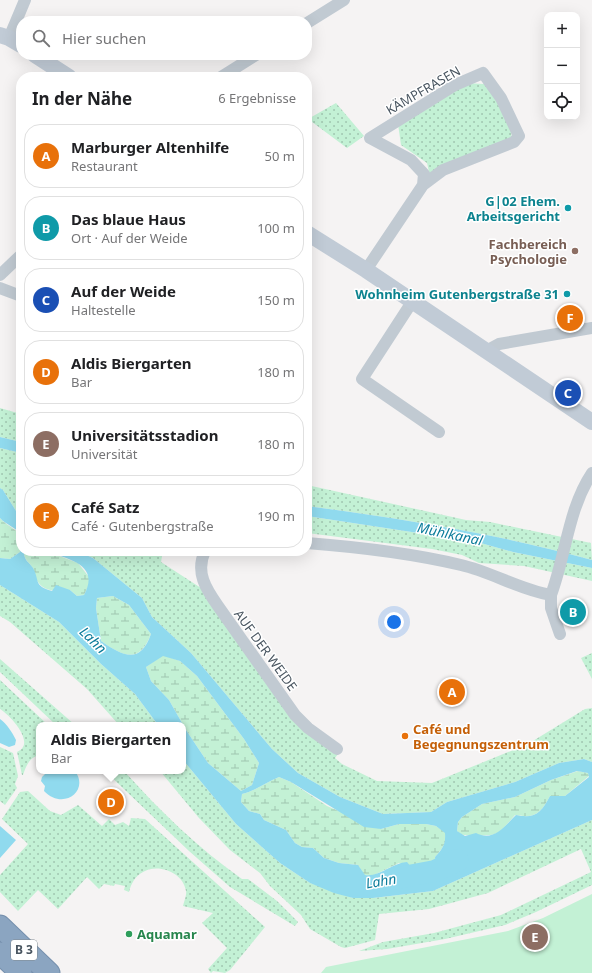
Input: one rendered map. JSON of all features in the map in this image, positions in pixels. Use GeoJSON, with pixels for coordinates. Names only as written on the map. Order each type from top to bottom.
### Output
{"type":"FeatureCollection","features":[{"type":"Feature","properties":{"kind":"highway","name":"B 3"},"geometry":{"type":"LineString","coordinates":[[0,926],[48,973]]}},
{"type":"Feature","properties":{"kind":"highway","name":"B 3"},"geometry":{"type":"LineString","coordinates":[[0,953],[21,973]]}},
{"type":"Feature","properties":{"kind":"street"},"geometry":{"type":"LineString","coordinates":[[19,16],[25,0]]}},
{"type":"Feature","properties":{"kind":"street"},"geometry":{"type":"LineString","coordinates":[[312,20],[344,0]]}},
{"type":"Feature","properties":{"kind":"street"},"geometry":{"type":"LineString","coordinates":[[10,39],[16,23]]}},
{"type":"Feature","properties":{"kind":"street"},"geometry":{"type":"LineString","coordinates":[[43,60],[61,72]]}},
{"type":"Feature","properties":{"kind":"street"},"geometry":{"type":"LineString","coordinates":[[229,72],[248,60]]}},
{"type":"Feature","properties":{"kind":"street","name":"KÄMPFRASEN"},"geometry":{"type":"LineString","coordinates":[[366,270],[423,185],[443,170],[514,142],[519,136],[500,98],[483,73],[455,85],[370,138],[411,160],[424,174],[423,185]]}},
{"type":"Feature","properties":{"kind":"street"},"geometry":{"type":"LineString","coordinates":[[312,236],[366,270],[592,422]]}},
{"type":"Feature","properties":{"kind":"street"},"geometry":{"type":"LineString","coordinates":[[0,275],[16,260]]}},
{"type":"Feature","properties":{"kind":"street"},"geometry":{"type":"LineString","coordinates":[[0,288],[16,294]]}},
{"type":"Feature","properties":{"kind":"street"},"geometry":{"type":"LineString","coordinates":[[412,302],[362,379],[440,432]]}},
{"type":"Feature","properties":{"kind":"street"},"geometry":{"type":"LineString","coordinates":[[486,351],[499,344],[592,328]]}},
{"type":"Feature","properties":{"kind":"street"},"geometry":{"type":"LineString","coordinates":[[560,634],[551,608],[551,595],[580,493],[592,472]]}},
{"type":"Feature","properties":{"kind":"street"},"geometry":{"type":"LineString","coordinates":[[312,544],[383,551],[461,565],[484,572],[540,594],[551,595]]}},
{"type":"Feature","properties":{"kind":"street","name":"AUF DER WEIDE"},"geometry":{"type":"LineString","coordinates":[[203,556],[200,565],[201,574],[206,589],[295,715],[308,728],[337,749]]}},
{"type":"Feature","properties":{"kind":"green space"},"geometry":{"type":"Polygon","coordinates":[[[466,83],[484,84],[496,98],[512,128],[511,141],[430,176],[427,163],[401,145],[398,124],[466,83]]]}},
{"type":"Feature","properties":{"kind":"green space"},"geometry":{"type":"Polygon","coordinates":[[[336,103],[364,136],[347,148],[312,122],[312,117],[336,103]]]}},
{"type":"Feature","properties":{"kind":"green space"},"geometry":{"type":"Polygon","coordinates":[[[0,408],[16,413],[16,441],[0,437],[0,408]]]}},
{"type":"Feature","properties":{"kind":"green space"},"geometry":{"type":"Polygon","coordinates":[[[0,448],[16,452],[16,511],[3,490],[0,488],[0,448]]]}},
{"type":"Feature","properties":{"kind":"green space"},"geometry":{"type":"Polygon","coordinates":[[[312,486],[466,520],[490,522],[591,543],[592,560],[522,542],[379,516],[312,507],[312,486]]]}},
{"type":"Feature","properties":{"kind":"green space"},"geometry":{"type":"Polygon","coordinates":[[[312,517],[477,542],[513,552],[592,568],[592,581],[524,566],[479,563],[462,555],[432,549],[312,534],[312,517]]]}},
{"type":"Feature","properties":{"kind":"green space"},"geometry":{"type":"Polygon","coordinates":[[[0,518],[16,531],[16,555],[10,559],[0,558],[0,518]]]}},
{"type":"Feature","properties":{"kind":"green space"},"geometry":{"type":"Polygon","coordinates":[[[24,556],[59,556],[78,563],[89,577],[89,585],[84,595],[77,596],[70,590],[51,590],[43,587],[39,584],[33,568],[24,556]]]}},
{"type":"Feature","properties":{"kind":"green space"},"geometry":{"type":"Polygon","coordinates":[[[88,556],[162,556],[161,562],[201,588],[292,718],[339,753],[335,758],[342,764],[377,781],[432,783],[528,744],[585,709],[592,708],[592,762],[584,759],[559,763],[515,782],[447,802],[431,812],[383,814],[340,797],[298,773],[272,749],[191,653],[152,617],[142,598],[93,558],[88,556]]]}},
{"type":"Feature","properties":{"kind":"green space"},"geometry":{"type":"Polygon","coordinates":[[[0,585],[59,622],[101,664],[135,694],[156,722],[116,722],[87,689],[10,622],[0,616],[0,585]]]}},
{"type":"Feature","properties":{"kind":"green space"},"geometry":{"type":"Polygon","coordinates":[[[113,596],[129,605],[151,634],[146,644],[136,654],[123,654],[101,641],[96,608],[97,598],[113,596]]]}},
{"type":"Feature","properties":{"kind":"green space"},"geometry":{"type":"Polygon","coordinates":[[[592,653],[592,679],[581,658],[592,653]]]}},
{"type":"Feature","properties":{"kind":"green space"},"geometry":{"type":"Polygon","coordinates":[[[163,655],[180,661],[197,676],[244,739],[259,763],[252,785],[241,791],[208,763],[186,730],[186,722],[181,722],[169,700],[151,681],[146,667],[163,655]]]}},
{"type":"Feature","properties":{"kind":"green space"},"geometry":{"type":"Polygon","coordinates":[[[0,659],[72,722],[53,722],[0,672],[0,659]]]}},
{"type":"Feature","properties":{"kind":"green space"},"geometry":{"type":"Polygon","coordinates":[[[0,680],[45,722],[36,722],[36,756],[30,760],[23,775],[17,752],[22,748],[24,743],[23,736],[10,717],[0,709],[0,680]]]}},
{"type":"Feature","properties":{"kind":"green space"},"geometry":{"type":"Polygon","coordinates":[[[0,747],[13,753],[18,776],[15,784],[17,788],[5,805],[0,801],[0,747]]]}},
{"type":"Feature","properties":{"kind":"green space"},"geometry":{"type":"Polygon","coordinates":[[[186,764],[236,824],[280,863],[310,883],[353,898],[373,898],[433,891],[592,820],[592,885],[505,925],[445,939],[387,949],[359,951],[383,942],[434,933],[501,915],[591,872],[581,849],[488,893],[429,909],[379,914],[375,940],[345,948],[310,929],[301,915],[270,886],[260,873],[230,850],[199,818],[162,774],[186,774],[186,764]]]}},
{"type":"Feature","properties":{"kind":"green space"},"geometry":{"type":"Polygon","coordinates":[[[578,771],[588,773],[589,776],[565,796],[550,796],[540,811],[528,816],[515,815],[501,831],[493,835],[465,835],[460,834],[457,831],[458,822],[462,817],[482,804],[515,797],[551,780],[578,771]]]}},
{"type":"Feature","properties":{"kind":"green space"},"geometry":{"type":"Polygon","coordinates":[[[108,774],[127,774],[166,815],[210,855],[242,879],[248,879],[277,901],[298,922],[295,926],[230,887],[189,851],[108,774]]]}},
{"type":"Feature","properties":{"kind":"green space"},"geometry":{"type":"Polygon","coordinates":[[[279,777],[291,782],[327,806],[381,829],[399,824],[426,824],[436,826],[446,833],[443,846],[435,857],[436,868],[427,874],[422,874],[416,873],[413,868],[399,863],[372,876],[364,875],[358,865],[339,863],[324,858],[313,848],[302,847],[295,843],[286,830],[264,820],[260,814],[249,811],[241,802],[242,794],[252,791],[279,777]]]}},
{"type":"Feature","properties":{"kind":"green space"},"geometry":{"type":"Polygon","coordinates":[[[28,791],[50,811],[61,815],[78,805],[102,826],[109,819],[115,825],[123,822],[129,826],[131,818],[145,819],[265,927],[230,970],[225,973],[213,971],[211,973],[208,969],[227,948],[202,923],[213,913],[183,906],[186,896],[184,884],[175,874],[156,868],[149,869],[138,876],[132,883],[129,892],[124,890],[125,886],[115,884],[114,886],[104,884],[99,889],[87,877],[58,909],[38,890],[18,911],[0,892],[0,875],[28,844],[2,819],[20,792],[28,791]]]}},
{"type":"Feature","properties":{"kind":"green space"},"geometry":{"type":"Polygon","coordinates":[[[592,894],[592,973],[321,973],[326,967],[508,931],[543,918],[592,894]]]}},
{"type":"Feature","properties":{"kind":"water"},"geometry":{"type":"Polygon","coordinates":[[[0,437],[16,441],[16,452],[0,448],[0,437]]]}},
{"type":"Feature","properties":{"kind":"water"},"geometry":{"type":"Polygon","coordinates":[[[0,488],[3,490],[16,511],[16,530],[0,518],[0,488]]]}},
{"type":"Feature","properties":{"kind":"water","name":"Mühlkanal"},"geometry":{"type":"Polygon","coordinates":[[[312,507],[451,528],[522,542],[592,560],[592,568],[513,552],[477,542],[312,517],[312,507]]]}},
{"type":"Feature","properties":{"kind":"water"},"geometry":{"type":"Polygon","coordinates":[[[16,555],[24,556],[35,572],[39,585],[52,591],[56,585],[70,590],[77,596],[84,595],[88,585],[88,576],[79,564],[60,556],[88,556],[93,558],[142,598],[152,617],[191,653],[272,749],[298,773],[340,797],[383,814],[431,812],[447,802],[515,782],[559,763],[584,759],[592,762],[592,820],[433,891],[373,898],[353,898],[334,893],[310,883],[280,863],[236,824],[186,764],[186,730],[208,763],[241,791],[252,785],[259,763],[244,739],[197,676],[180,661],[163,656],[146,667],[151,681],[169,700],[181,722],[156,722],[135,694],[101,664],[59,622],[0,585],[0,558],[10,559],[16,555]],[[113,596],[97,598],[96,608],[101,641],[124,654],[136,654],[147,644],[151,634],[129,605],[113,596]],[[577,771],[551,780],[515,797],[482,804],[462,817],[458,822],[457,831],[465,836],[476,833],[488,836],[498,832],[516,815],[528,816],[537,813],[544,807],[550,796],[565,796],[589,777],[588,773],[577,771]],[[279,777],[252,791],[242,794],[241,802],[249,811],[260,814],[264,820],[286,830],[295,843],[302,847],[313,848],[324,858],[339,863],[358,865],[365,875],[376,874],[407,862],[415,873],[421,875],[432,872],[436,868],[435,857],[443,846],[445,841],[445,833],[436,826],[426,824],[399,824],[381,829],[364,827],[291,782],[279,777]]]}},
{"type":"Feature","properties":{"kind":"water"},"geometry":{"type":"Polygon","coordinates":[[[0,719],[13,734],[16,740],[15,745],[9,747],[0,743],[0,719]]]}},
{"type":"Feature","properties":{"kind":"water"},"geometry":{"type":"Polygon","coordinates":[[[45,774],[77,774],[79,778],[79,785],[77,791],[72,796],[66,799],[59,799],[51,797],[44,791],[45,786],[41,781],[45,774]]]}},
{"type":"Feature","properties":{"kind":"water"},"geometry":{"type":"Polygon","coordinates":[[[0,826],[16,840],[0,858],[0,826]]]}},
{"type":"Feature","properties":{"kind":"waterway","name":"Lahn"},"geometry":{"type":"LineString","coordinates":[[392,879],[435,871],[458,860]]}},
{"type":"Feature","properties":{"kind":"place","name":"G|02 Ehem. Arbeitsgericht"},"geometry":{"type":"Point","coordinates":[568,208]}},
{"type":"Feature","properties":{"kind":"place","name":"Fachbereich Psychologie"},"geometry":{"type":"Point","coordinates":[575,251]}},
{"type":"Feature","properties":{"kind":"place","name":"Wohnheim Gutenbergstraße 31"},"geometry":{"type":"Point","coordinates":[567,294]}},
{"type":"Feature","properties":{"kind":"place","name":"Café Satz"},"geometry":{"type":"Point","coordinates":[570,318]}},
{"type":"Feature","properties":{"kind":"place","name":"Auf der Weide"},"geometry":{"type":"Point","coordinates":[568,393]}},
{"type":"Feature","properties":{"kind":"place","name":"Das blaue Haus"},"geometry":{"type":"Point","coordinates":[573,612]}},
{"type":"Feature","properties":{"kind":"place","name":"Marburger Altenhilfe"},"geometry":{"type":"Point","coordinates":[452,692]}},
{"type":"Feature","properties":{"kind":"place","name":"Café und Begegnungszentrum"},"geometry":{"type":"Point","coordinates":[405,736]}},
{"type":"Feature","properties":{"kind":"place","name":"Aldis Biergarten"},"geometry":{"type":"Point","coordinates":[111,802]}},
{"type":"Feature","properties":{"kind":"place","name":"Aquamar"},"geometry":{"type":"Point","coordinates":[129,934]}},
{"type":"Feature","properties":{"kind":"place","name":"Universitätsstadion"},"geometry":{"type":"Point","coordinates":[535,937]}}]}
